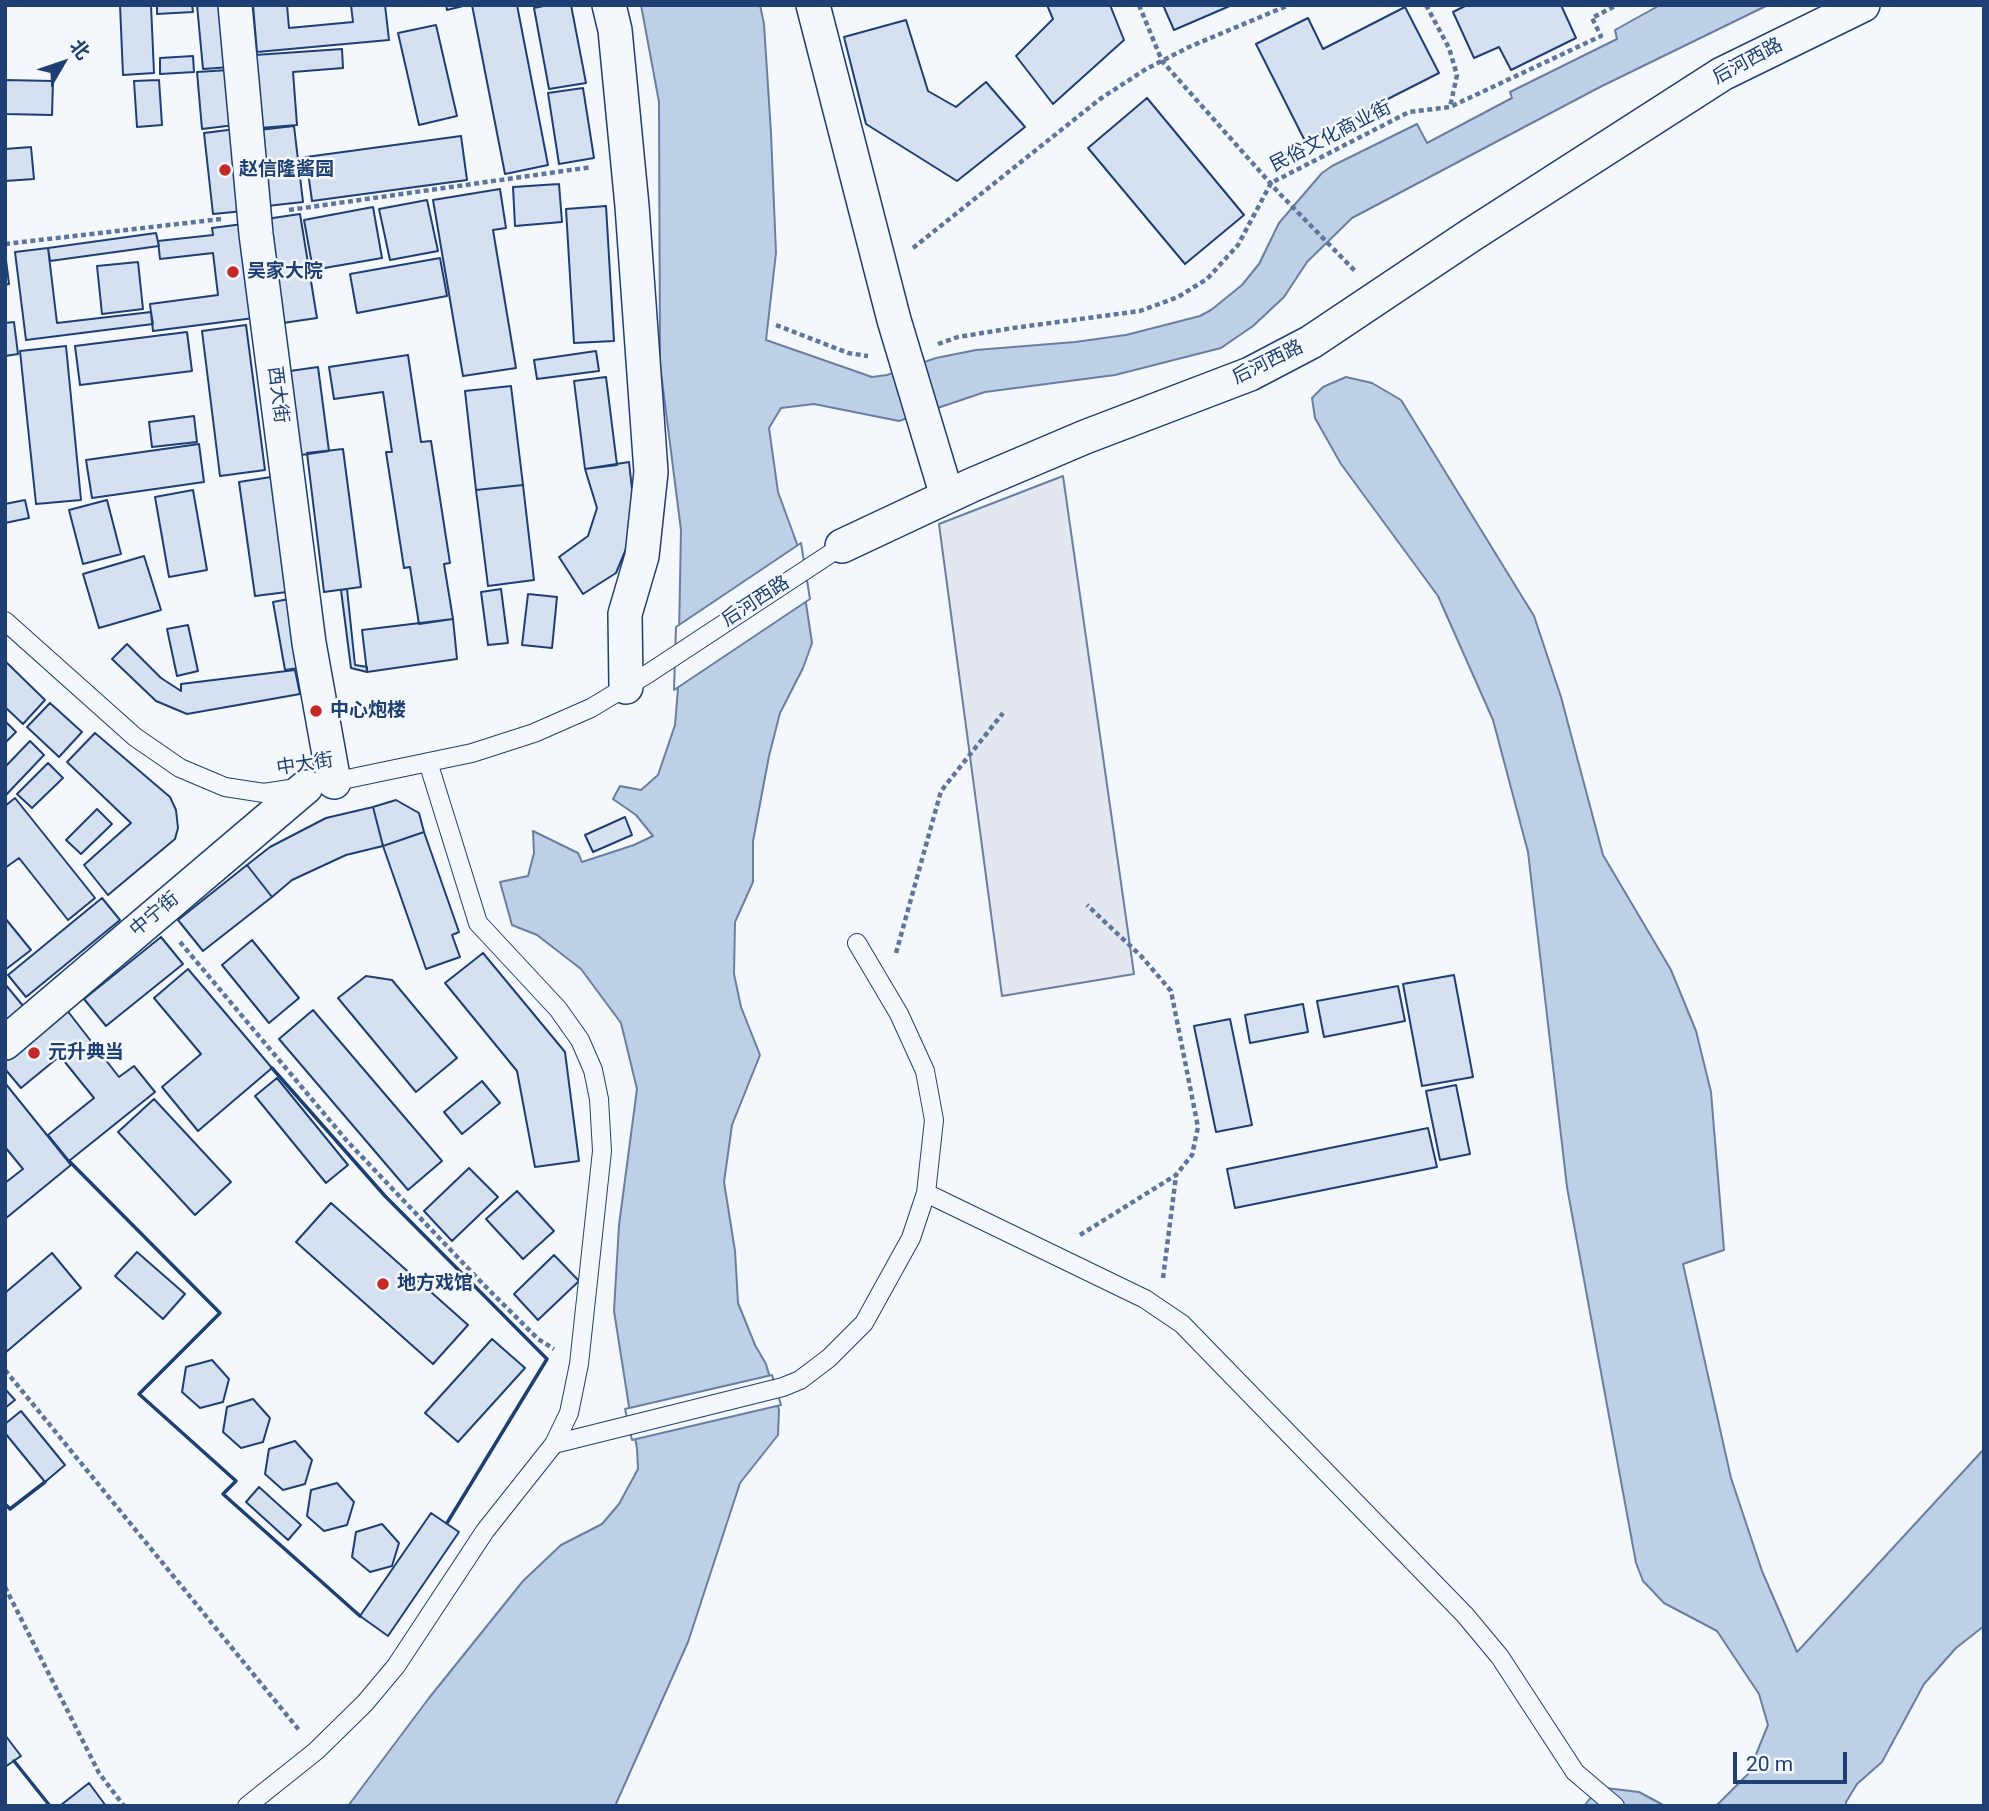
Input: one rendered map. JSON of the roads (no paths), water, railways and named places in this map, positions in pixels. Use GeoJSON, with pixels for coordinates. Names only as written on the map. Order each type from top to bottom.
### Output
{"type":"FeatureCollection","features":[{"type":"Feature","properties":{"kind":"street","name":"西大街"},"geometry":{"type":"LineString","coordinates":[[235,5],[254,215],[309,643],[320,785]]}},
{"type":"Feature","properties":{"kind":"street"},"geometry":{"type":"LineString","coordinates":[[609,5],[628,162],[651,472],[642,556],[625,614],[637,680]]}},
{"type":"Feature","properties":{"kind":"street"},"geometry":{"type":"LineString","coordinates":[[813,5],[882,272],[947,496]]}},
{"type":"Feature","properties":{"kind":"street","name":"后河西路"},"geometry":{"type":"LineString","coordinates":[[842,546],[947,496],[1085,437],[1250,374],[1311,342],[1471,234],[1722,74],[1863,5]]}},
{"type":"Feature","properties":{"kind":"street","name":"中宁街"},"geometry":{"type":"LineString","coordinates":[[5,1043],[156,914],[320,785]]}},
{"type":"Feature","properties":{"kind":"lane","name":"后河西路"},"geometry":{"type":"LineString","coordinates":[[637,680],[842,546]]}},
{"type":"Feature","properties":{"kind":"lane","name":"中大街"},"geometry":{"type":"LineString","coordinates":[[5,621],[135,737],[180,768],[225,787],[264,793],[320,785],[472,752],[534,733],[591,708],[637,680]]}},
{"type":"Feature","properties":{"kind":"lane"},"geometry":{"type":"LineString","coordinates":[[247,1806],[316,1751],[365,1703],[396,1666],[485,1531],[554,1444],[569,1413],[579,1364],[602,1151],[593,1070],[580,1040],[558,1009],[478,923],[428,762]]}},
{"type":"Feature","properties":{"kind":"lane"},"geometry":{"type":"LineString","coordinates":[[554,1444],[783,1387],[800,1380],[829,1358],[864,1323],[911,1238],[926,1193],[934,1120],[925,1071],[885,991],[857,943]]}},
{"type":"Feature","properties":{"kind":"lane"},"geometry":{"type":"LineString","coordinates":[[926,1193],[1159,1308],[1182,1324],[1465,1615],[1500,1657],[1575,1772],[1615,1806]]}},
{"type":"Feature","properties":{"kind":"water"},"geometry":{"type":"Polygon","coordinates":[[[641,5],[760,5],[764,24],[776,253],[766,340],[872,377],[887,375],[936,358],[976,350],[1126,335],[1200,316],[1242,285],[1259,264],[1279,223],[1322,173],[1332,166],[1417,124],[1427,143],[1512,98],[1510,92],[1617,39],[1615,30],[1660,5],[1768,5],[1600,87],[1352,218],[1307,262],[1284,297],[1253,326],[1221,348],[1115,375],[985,392],[899,421],[814,404],[781,408],[769,428],[778,492],[797,544],[812,643],[803,668],[780,713],[753,841],[753,882],[735,922],[734,974],[741,1007],[760,1055],[732,1125],[724,1182],[735,1251],[738,1303],[766,1364],[779,1410],[778,1435],[740,1483],[688,1642],[615,1806],[348,1806],[429,1698],[523,1581],[561,1545],[602,1524],[619,1504],[638,1469],[637,1448],[614,1311],[619,1225],[637,1089],[621,1023],[581,969],[537,935],[512,925],[500,882],[528,876],[534,853],[533,831],[578,853],[582,862],[653,836],[636,815],[613,799],[620,786],[641,790],[658,775],[675,725],[681,530],[660,365],[659,102],[641,5]]]}},
{"type":"Feature","properties":{"kind":"water"},"geometry":{"type":"Polygon","coordinates":[[[1346,377],[1372,383],[1401,400],[1534,616],[1561,697],[1603,855],[1671,970],[1696,1031],[1711,1092],[1724,1250],[1683,1264],[1731,1478],[1762,1571],[1797,1652],[1984,1449],[1984,1626],[1956,1648],[1924,1684],[1882,1762],[1857,1784],[1846,1806],[1716,1806],[1748,1774],[1768,1725],[1759,1694],[1717,1631],[1664,1603],[1643,1581],[1636,1563],[1567,1187],[1528,852],[1493,720],[1438,596],[1341,464],[1315,418],[1312,398],[1323,387],[1346,377]]]}},
{"type":"Feature","properties":{"kind":"water"},"geometry":{"type":"Polygon","coordinates":[[[1606,1788],[1639,1792],[1665,1806],[1584,1806],[1592,1796],[1606,1788]]]}},
{"type":"Feature","properties":{"kind":"place","name":"赵信隆酱园"},"geometry":{"type":"Point","coordinates":[225,170]}},
{"type":"Feature","properties":{"kind":"place","name":"吴家大院"},"geometry":{"type":"Point","coordinates":[233,272]}},
{"type":"Feature","properties":{"kind":"place","name":"中心炮楼"},"geometry":{"type":"Point","coordinates":[316,711]}},
{"type":"Feature","properties":{"kind":"place","name":"元升典当"},"geometry":{"type":"Point","coordinates":[34,1053]}},
{"type":"Feature","properties":{"kind":"place","name":"地方戏馆"},"geometry":{"type":"Point","coordinates":[383,1284]}}]}
